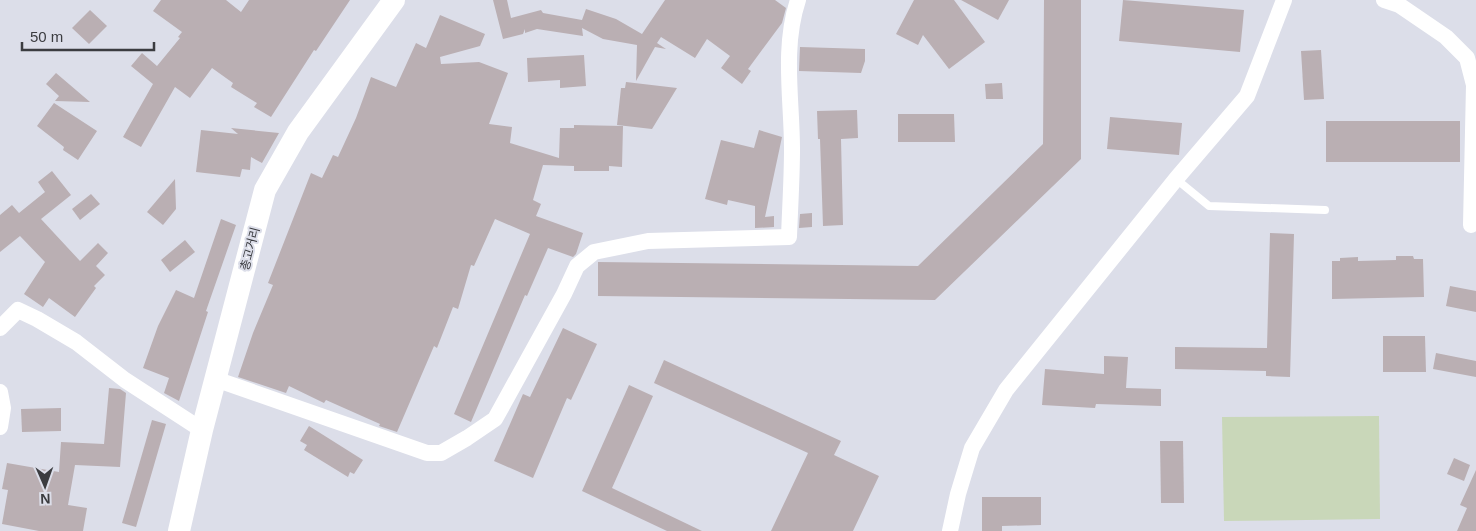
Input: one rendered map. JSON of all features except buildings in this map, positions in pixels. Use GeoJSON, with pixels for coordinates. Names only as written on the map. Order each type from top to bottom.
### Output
{"type":"FeatureCollection","features":[{"type":"Feature","properties":{"kind":"street","name":"총고거리"},"geometry":{"type":"LineString","coordinates":[[179,531],[202,430],[265,190],[298,132],[394,0]]}},
{"type":"Feature","properties":{"kind":"street"},"geometry":{"type":"LineString","coordinates":[[215,379],[427,453],[441,453],[468,438],[495,419],[564,294],[577,266],[594,252],[648,241],[789,237],[792,147],[789,83],[791,36],[798,0]]}},
{"type":"Feature","properties":{"kind":"street"},"geometry":{"type":"LineString","coordinates":[[950,531],[958,494],[972,448],[1006,390],[1176,179],[1247,96],[1284,0]]}},
{"type":"Feature","properties":{"kind":"street"},"geometry":{"type":"LineString","coordinates":[[1384,0],[1399,5],[1446,37],[1467,58],[1474,86],[1470,225]]}},
{"type":"Feature","properties":{"kind":"street"},"geometry":{"type":"LineString","coordinates":[[0,328],[18,310],[37,319],[76,342],[125,380],[202,430]]}},
{"type":"Feature","properties":{"kind":"street"},"geometry":{"type":"LineString","coordinates":[[0,392],[3,408],[0,427]]}},
{"type":"Feature","properties":{"kind":"lane"},"geometry":{"type":"LineString","coordinates":[[1176,179],[1209,206],[1325,210]]}},
{"type":"Feature","properties":{"kind":"green space"},"geometry":{"type":"Polygon","coordinates":[[[1379,416],[1380,519],[1224,521],[1222,417],[1379,416]]]}}]}
